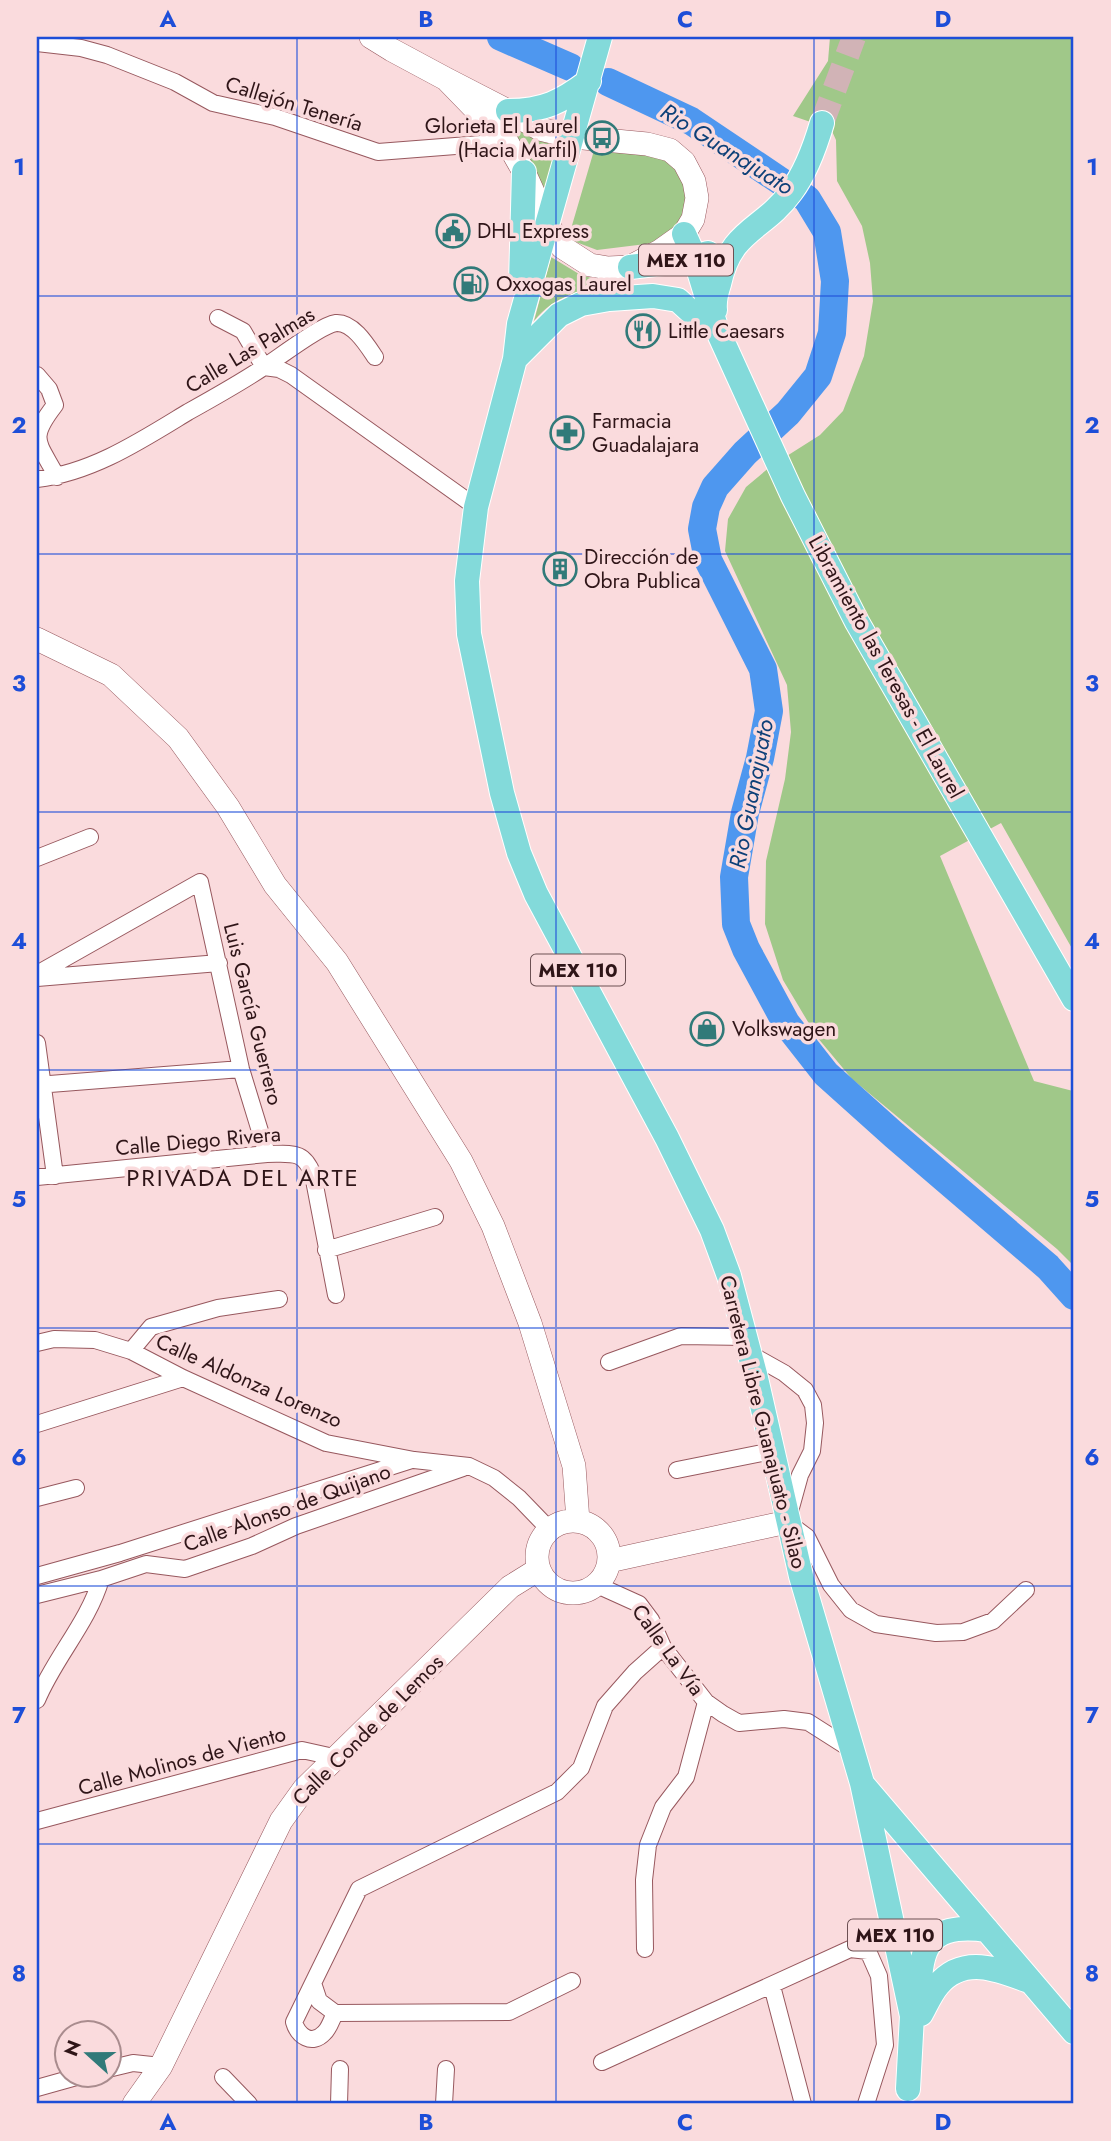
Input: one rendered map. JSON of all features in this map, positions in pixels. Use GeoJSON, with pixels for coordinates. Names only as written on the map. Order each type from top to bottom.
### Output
{"type":"FeatureCollection","features":[{"type":"Feature","properties":{"kind":"main road","name":"MEX 110"},"geometry":{"type":"LineString","coordinates":[[573,137],[600,37]]}},
{"type":"Feature","properties":{"kind":"main road"},"geometry":{"type":"LineString","coordinates":[[508,111],[550,107],[589,81]]}},
{"type":"Feature","properties":{"kind":"main road","name":"MEX 110"},"geometry":{"type":"LineString","coordinates":[[716,327],[714,302],[728,254],[739,240],[790,194],[804,171],[822,123]]}},
{"type":"Feature","properties":{"kind":"main road","name":"Carretera Libre Guanajuato - Silao"},"geometry":{"type":"LineString","coordinates":[[573,137],[519,324],[515,359],[476,507],[467,581],[469,634],[502,793],[519,853],[536,894],[667,1138],[712,1230],[729,1276],[748,1346],[801,1576],[862,1783],[912,2016],[905,2096]]}},
{"type":"Feature","properties":{"kind":"main road"},"geometry":{"type":"LineString","coordinates":[[519,324],[524,172]]}},
{"type":"Feature","properties":{"kind":"main road","name":"Libramiento las Teresas - El Laurel"},"geometry":{"type":"LineString","coordinates":[[684,234],[695,258],[716,327],[793,496],[857,622],[1074,999]]}},
{"type":"Feature","properties":{"kind":"main road","name":"MEX 110"},"geometry":{"type":"LineString","coordinates":[[629,267],[695,258],[739,240]]}},
{"type":"Feature","properties":{"kind":"main road"},"geometry":{"type":"LineString","coordinates":[[515,359],[559,315],[581,304],[608,299],[653,296],[678,300],[716,327]]}},
{"type":"Feature","properties":{"kind":"main road","name":"MEX 110"},"geometry":{"type":"LineString","coordinates":[[862,1783],[1074,2032]]}},
{"type":"Feature","properties":{"kind":"main road"},"geometry":{"type":"LineString","coordinates":[[921,2014],[920,1967],[923,1956],[933,1941],[957,1927],[987,1930]]}},
{"type":"Feature","properties":{"kind":"main road","name":"MEX 110"},"geometry":{"type":"LineString","coordinates":[[905,2096],[919,2052],[921,2014],[937,1986],[949,1975],[962,1969],[986,1966],[1031,1983]]}},
{"type":"Feature","properties":{"kind":"street"},"geometry":{"type":"LineString","coordinates":[[371,37],[540,129],[573,137]]}},
{"type":"Feature","properties":{"kind":"street","name":"Callejón Tenería"},"geometry":{"type":"LineString","coordinates":[[37,43],[81,48],[107,55],[175,82],[214,103],[275,117],[378,152],[506,142]]}},
{"type":"Feature","properties":{"kind":"street"},"geometry":{"type":"LineString","coordinates":[[446,79],[506,142],[524,172],[548,225]]}},
{"type":"Feature","properties":{"kind":"street","name":"MEX 110"},"geometry":{"type":"LineString","coordinates":[[548,225],[562,247],[590,265],[608,268],[629,267],[684,234],[693,219],[697,198],[694,181],[684,162],[670,149],[647,144],[573,137]]}},
{"type":"Feature","properties":{"kind":"street"},"geometry":{"type":"LineString","coordinates":[[218,318],[243,331],[264,367],[279,369],[291,375],[476,507]]}},
{"type":"Feature","properties":{"kind":"street","name":"Calle Las Palmas"},"geometry":{"type":"LineString","coordinates":[[37,479],[57,477],[91,465],[139,441],[336,323],[351,327],[376,357]]}},
{"type":"Feature","properties":{"kind":"street"},"geometry":{"type":"LineString","coordinates":[[37,375],[49,389],[55,405],[39,426],[38,441],[57,477]]}},
{"type":"Feature","properties":{"kind":"street"},"geometry":{"type":"LineString","coordinates":[[37,639],[111,675],[177,738],[228,807],[275,886],[337,962],[461,1161],[493,1227],[530,1323],[574,1466],[578,1521]]}},
{"type":"Feature","properties":{"kind":"street"},"geometry":{"type":"LineString","coordinates":[[37,858],[90,836]]}},
{"type":"Feature","properties":{"kind":"street","name":"Luis García Guerrero"},"geometry":{"type":"LineString","coordinates":[[37,976],[200,882],[241,1069],[267,1154]]}},
{"type":"Feature","properties":{"kind":"street"},"geometry":{"type":"LineString","coordinates":[[37,976],[219,963]]}},
{"type":"Feature","properties":{"kind":"street"},"geometry":{"type":"LineString","coordinates":[[37,1043],[39,1084],[55,1176]]}},
{"type":"Feature","properties":{"kind":"street"},"geometry":{"type":"LineString","coordinates":[[39,1084],[241,1069]]}},
{"type":"Feature","properties":{"kind":"street","name":"Calle Diego Rivera"},"geometry":{"type":"LineString","coordinates":[[37,1177],[267,1154],[296,1154],[308,1161],[313,1175],[336,1295]]}},
{"type":"Feature","properties":{"kind":"street"},"geometry":{"type":"LineString","coordinates":[[326,1250],[435,1217]]}},
{"type":"Feature","properties":{"kind":"street"},"geometry":{"type":"LineString","coordinates":[[131,1351],[151,1327],[218,1308],[279,1298]]}},
{"type":"Feature","properties":{"kind":"street"},"geometry":{"type":"LineString","coordinates":[[609,1362],[681,1336],[748,1346],[805,1390],[813,1405],[815,1423],[812,1451],[800,1475],[787,1521]]}},
{"type":"Feature","properties":{"kind":"street","name":"Calle Aldonza Lorenzo"},"geometry":{"type":"LineString","coordinates":[[37,1343],[54,1339],[95,1339],[131,1351],[183,1378],[326,1443],[414,1460],[469,1466],[494,1478],[550,1529]]}},
{"type":"Feature","properties":{"kind":"street"},"geometry":{"type":"LineString","coordinates":[[37,1424],[183,1378]]}},
{"type":"Feature","properties":{"kind":"street"},"geometry":{"type":"LineString","coordinates":[[677,1470],[772,1451]]}},
{"type":"Feature","properties":{"kind":"street","name":"Calle Alonso de Quijano"},"geometry":{"type":"LineString","coordinates":[[37,1576],[120,1553],[414,1460]]}},
{"type":"Feature","properties":{"kind":"street","name":"Calle Alonso de Quijano"},"geometry":{"type":"LineString","coordinates":[[37,1595],[101,1579],[146,1564],[185,1569],[252,1546],[296,1525],[469,1466]]}},
{"type":"Feature","properties":{"kind":"street"},"geometry":{"type":"LineString","coordinates":[[37,1498],[76,1488]]}},
{"type":"Feature","properties":{"kind":"street"},"geometry":{"type":"LineString","coordinates":[[578,1521],[591,1525],[602,1534],[610,1561],[606,1574],[597,1585],[575,1594],[553,1588],[544,1579],[538,1569],[537,1554],[541,1541],[550,1529],[563,1522],[578,1521]]}},
{"type":"Feature","properties":{"kind":"street"},"geometry":{"type":"LineString","coordinates":[[610,1561],[787,1521],[807,1536],[831,1585],[851,1610],[876,1624],[936,1633],[963,1632],[993,1621],[1026,1590]]}},
{"type":"Feature","properties":{"kind":"street"},"geometry":{"type":"LineString","coordinates":[[120,1553],[127,1570]]}},
{"type":"Feature","properties":{"kind":"street","name":"Calle Conde de Lemos"},"geometry":{"type":"LineString","coordinates":[[134,2104],[161,2066],[281,1821],[304,1789],[510,1587],[538,1569]]}},
{"type":"Feature","properties":{"kind":"street"},"geometry":{"type":"LineString","coordinates":[[37,1700],[43,1684],[94,1603],[101,1579]]}},
{"type":"Feature","properties":{"kind":"street","name":"Calle La Vía"},"geometry":{"type":"LineString","coordinates":[[597,1585],[618,1592],[639,1604],[651,1620],[663,1647],[706,1702],[739,1723],[784,1719],[808,1721],[853,1750]]}},
{"type":"Feature","properties":{"kind":"street"},"geometry":{"type":"LineString","coordinates":[[335,2013],[325,2033],[316,2039],[304,2038],[297,2031],[294,2022],[359,1889],[557,1792],[581,1768],[605,1706],[635,1672],[663,1647]]}},
{"type":"Feature","properties":{"kind":"street"},"geometry":{"type":"LineString","coordinates":[[645,1949],[644,1880],[648,1845],[663,1807],[686,1777],[706,1702]]}},
{"type":"Feature","properties":{"kind":"street","name":"Calle Molinos de Viento"},"geometry":{"type":"LineString","coordinates":[[37,1821],[302,1750],[338,1758]]}},
{"type":"Feature","properties":{"kind":"street"},"geometry":{"type":"LineString","coordinates":[[602,2062],[850,1949],[869,1951],[879,1976],[885,2045],[866,2104]]}},
{"type":"Feature","properties":{"kind":"street"},"geometry":{"type":"LineString","coordinates":[[313,1983],[319,2001],[335,2013],[509,2012],[572,1981]]}},
{"type":"Feature","properties":{"kind":"street"},"geometry":{"type":"LineString","coordinates":[[772,1986],[803,2104]]}},
{"type":"Feature","properties":{"kind":"street"},"geometry":{"type":"LineString","coordinates":[[122,2066],[133,2063],[161,2066]]}},
{"type":"Feature","properties":{"kind":"street"},"geometry":{"type":"LineString","coordinates":[[339,2104],[340,2068]]}},
{"type":"Feature","properties":{"kind":"street"},"geometry":{"type":"LineString","coordinates":[[444,2104],[446,2069]]}},
{"type":"Feature","properties":{"kind":"street"},"geometry":{"type":"LineString","coordinates":[[223,2077],[249,2104]]}},
{"type":"Feature","properties":{"kind":"green space"},"geometry":{"type":"Polygon","coordinates":[[[830,37],[1074,37],[1074,952],[1001,823],[940,856],[1034,1081],[1073,1091],[1074,1266],[852,1079],[817,1037],[783,980],[765,924],[766,861],[785,779],[791,732],[787,685],[725,551],[728,519],[746,487],[771,466],[820,435],[843,411],[864,356],[873,301],[870,263],[862,226],[837,181],[836,140],[831,129],[793,116],[828,61],[830,37]]]}},
{"type":"Feature","properties":{"kind":"green space"},"geometry":{"type":"Polygon","coordinates":[[[500,116],[559,145],[543,197],[525,156],[500,116]]]}},
{"type":"Feature","properties":{"kind":"green space"},"geometry":{"type":"Polygon","coordinates":[[[595,147],[651,153],[674,163],[690,190],[684,221],[662,240],[646,244],[597,250],[568,239],[595,147]]]}},
{"type":"Feature","properties":{"kind":"green space"},"geometry":{"type":"Polygon","coordinates":[[[551,257],[579,274],[612,285],[579,292],[560,300],[534,321],[551,257]]]}},
{"type":"Feature","properties":{"kind":"waterway"},"geometry":{"type":"LineString","coordinates":[[501,37],[570,67]]}},
{"type":"Feature","properties":{"kind":"waterway","name":"Rio Guanajuato"},"geometry":{"type":"LineString","coordinates":[[608,82],[691,121],[807,199],[827,232],[835,281],[832,333],[818,376],[788,413],[745,453],[715,487],[706,507],[702,529],[708,560],[763,669],[769,711],[745,813],[734,877],[736,924],[746,949],[786,1023],[826,1074],[1048,1267],[1074,1296]]}},
{"type":"Feature","properties":{"kind":"tunnel"},"geometry":{"type":"LineString","coordinates":[[822,123],[854,37]]}},
{"type":"Feature","properties":{"kind":"place","name":"Glorieta El Laurel (Hacia Marfil)"},"geometry":{"type":"Point","coordinates":[602,138]}},
{"type":"Feature","properties":{"kind":"place","name":"DHL Express"},"geometry":{"type":"Point","coordinates":[453,231]}},
{"type":"Feature","properties":{"kind":"place","name":"Oxxogas Laurel"},"geometry":{"type":"Point","coordinates":[471,284]}},
{"type":"Feature","properties":{"kind":"place","name":"Little Caesars"},"geometry":{"type":"Point","coordinates":[643,331]}},
{"type":"Feature","properties":{"kind":"place","name":"Farmacia Guadalajara"},"geometry":{"type":"Point","coordinates":[567,433]}},
{"type":"Feature","properties":{"kind":"place","name":"Dirección de Obra Publica"},"geometry":{"type":"Point","coordinates":[560,569]}},
{"type":"Feature","properties":{"kind":"place","name":"Volkswagen"},"geometry":{"type":"Point","coordinates":[707,1029]}},
{"type":"Feature","properties":{"kind":"district","name":"PRIVADA DEL ARTE"},"geometry":{"type":"Point","coordinates":[243,1177]}}]}
